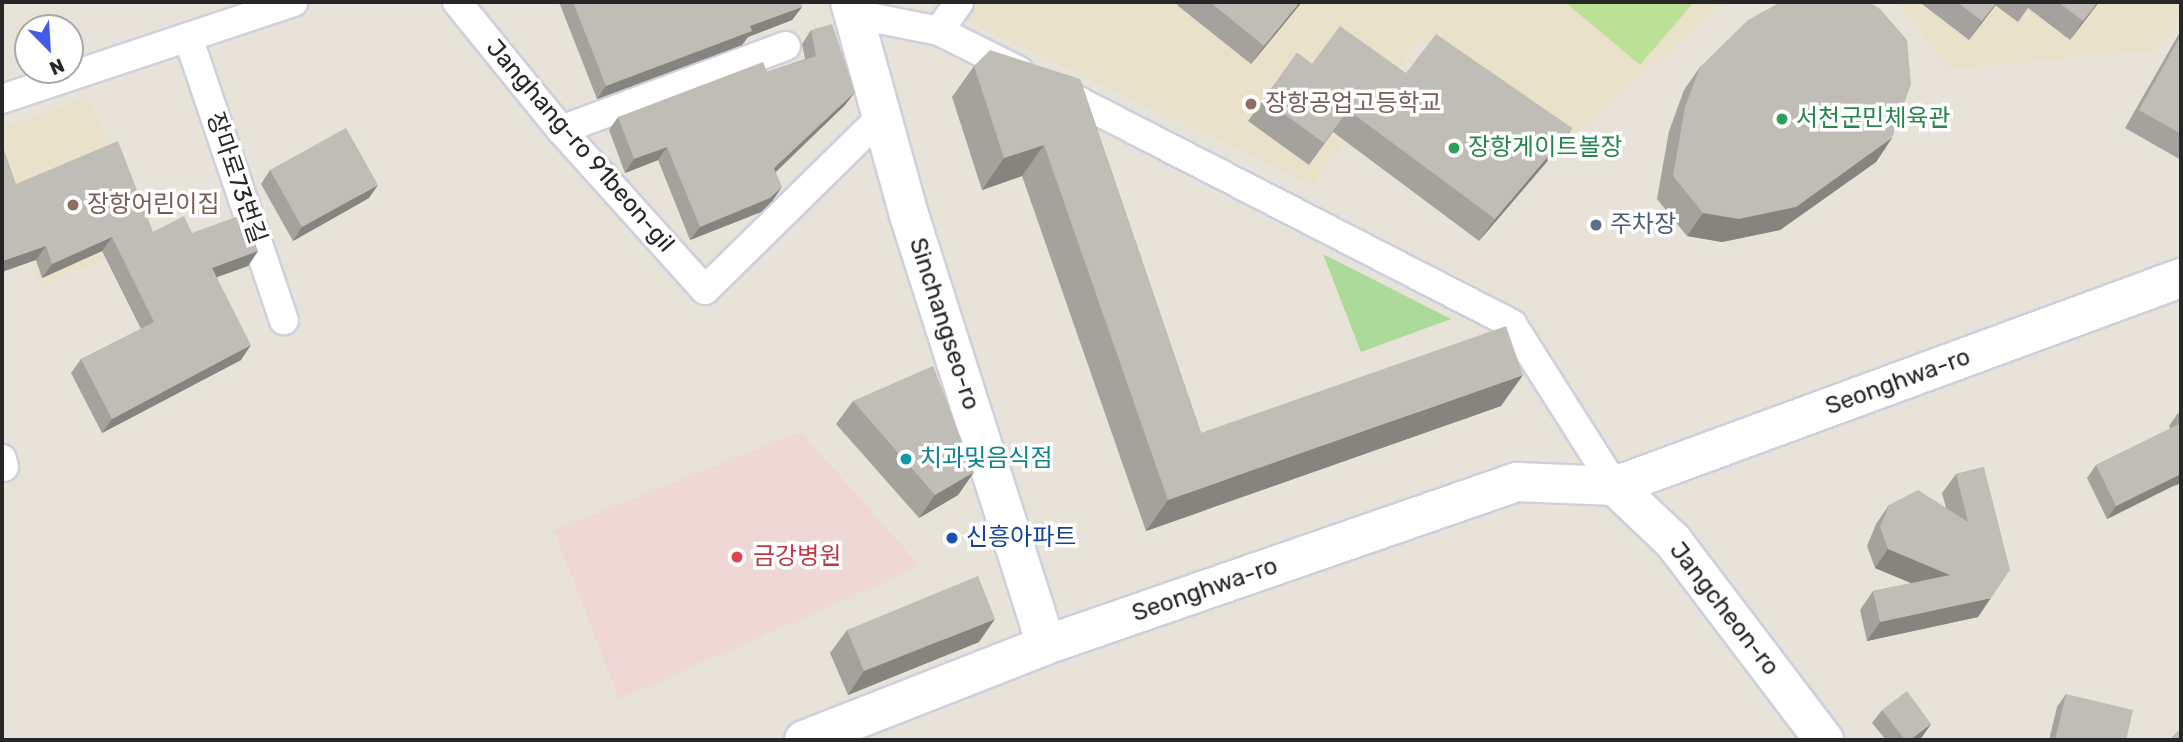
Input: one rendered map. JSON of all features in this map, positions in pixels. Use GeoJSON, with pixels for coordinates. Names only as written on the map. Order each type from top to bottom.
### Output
{"type":"FeatureCollection","features":[{"type":"Feature","properties":{"kind":"main road","name":"Sinchangseo-ro"},"geometry":{"type":"LineString","coordinates":[[852,8],[885,113],[910,218],[1046,645]]}},
{"type":"Feature","properties":{"kind":"main road","name":"Seonghwa-ro"},"geometry":{"type":"LineString","coordinates":[[804,740],[1046,645],[1517,481],[1615,486],[2181,278]]}},
{"type":"Feature","properties":{"kind":"main road","name":"Jangcheon-ro"},"geometry":{"type":"LineString","coordinates":[[1615,486],[1673,541],[1824,740]]}},
{"type":"Feature","properties":{"kind":"street"},"geometry":{"type":"LineString","coordinates":[[2,99],[293,2]]}},
{"type":"Feature","properties":{"kind":"street","name":"Janghang-ro 91beon-gil"},"geometry":{"type":"LineString","coordinates":[[457,2],[561,130],[705,289],[885,113]]}},
{"type":"Feature","properties":{"kind":"street"},"geometry":{"type":"LineString","coordinates":[[939,31],[959,2]]}},
{"type":"Feature","properties":{"kind":"street"},"geometry":{"type":"LineString","coordinates":[[852,8],[939,31],[1265,195],[1512,324],[1615,486]]}},
{"type":"Feature","properties":{"kind":"street","name":"장마로73번길"},"geometry":{"type":"LineString","coordinates":[[188,37],[284,320]]}},
{"type":"Feature","properties":{"kind":"street"},"geometry":{"type":"LineString","coordinates":[[561,130],[786,46]]}},
{"type":"Feature","properties":{"kind":"shaded area","name":"장항공업고등학교"},"geometry":{"type":"Polygon","coordinates":[[[927,2],[1724,2],[1574,135],[1419,39],[1313,185],[927,2]]]}},
{"type":"Feature","properties":{"kind":"shaded area"},"geometry":{"type":"Polygon","coordinates":[[[1899,2],[2181,2],[2181,13],[2156,50],[1948,69],[1899,2]]]}},
{"type":"Feature","properties":{"kind":"shaded area","name":"장항어린이집"},"geometry":{"type":"Polygon","coordinates":[[[88,96],[147,239],[40,287],[2,170],[2,129],[88,96]]]}},
{"type":"Feature","properties":{"kind":"shaded area","name":"금강병원"},"geometry":{"type":"Polygon","coordinates":[[[801,432],[920,566],[619,699],[554,531],[801,432]]]}},
{"type":"Feature","properties":{"kind":"green space"},"geometry":{"type":"Polygon","coordinates":[[[1565,2],[1694,2],[1640,65],[1565,2]]]}},
{"type":"Feature","properties":{"kind":"green space"},"geometry":{"type":"Polygon","coordinates":[[[1323,254],[1451,319],[1361,352],[1323,254]]]}},
{"type":"Feature","properties":{"kind":"building"},"geometry":{"type":"Polygon","coordinates":[[[573,2],[800,2],[802,7],[750,26],[752,31],[606,86],[573,2]]]}},
{"type":"Feature","properties":{"kind":"building"},"geometry":{"type":"Polygon","coordinates":[[[1210,2],[1300,2],[1264,46],[1210,2]]]}},
{"type":"Feature","properties":{"kind":"building","name":"서천군민체육관"},"geometry":{"type":"Polygon","coordinates":[[[1781,2],[1869,2],[1880,9],[1907,40],[1911,84],[1892,138],[1796,207],[1739,219],[1703,213],[1673,176],[1685,107],[1700,67],[1748,20],[1781,2]]]}},
{"type":"Feature","properties":{"kind":"building"},"geometry":{"type":"Polygon","coordinates":[[[1957,2],[1997,2],[1982,21],[1957,2]]]}},
{"type":"Feature","properties":{"kind":"building"},"geometry":{"type":"Polygon","coordinates":[[[2058,2],[2098,2],[2083,21],[2058,2]]]}},
{"type":"Feature","properties":{"kind":"building"},"geometry":{"type":"Polygon","coordinates":[[[832,24],[855,92],[774,168],[782,187],[770,198],[700,227],[667,147],[634,159],[618,117],[763,62],[767,72],[816,56],[811,30],[832,24]]]}},
{"type":"Feature","properties":{"kind":"building"},"geometry":{"type":"Polygon","coordinates":[[[1340,26],[1406,73],[1436,34],[1572,128],[1495,219],[1348,110],[1324,143],[1264,99],[1297,53],[1312,64],[1340,26]]]}},
{"type":"Feature","properties":{"kind":"building"},"geometry":{"type":"Polygon","coordinates":[[[2181,35],[2181,134],[2139,110],[2181,35]]]}},
{"type":"Feature","properties":{"kind":"building"},"geometry":{"type":"Polygon","coordinates":[[[990,50],[1080,79],[1201,433],[1506,326],[1523,375],[1168,500],[1044,145],[1004,158],[974,66],[990,50]]]}},
{"type":"Feature","properties":{"kind":"building"},"geometry":{"type":"Polygon","coordinates":[[[346,128],[378,185],[302,227],[270,170],[346,128]]]}},
{"type":"Feature","properties":{"kind":"building"},"geometry":{"type":"Polygon","coordinates":[[[118,141],[153,232],[184,216],[192,233],[244,214],[258,251],[212,268],[251,345],[112,419],[81,359],[154,322],[112,237],[52,264],[46,246],[2,261],[2,144],[16,184],[118,141]]]}},
{"type":"Feature","properties":{"kind":"building"},"geometry":{"type":"Polygon","coordinates":[[[933,366],[974,472],[935,495],[853,401],[933,366]]]}},
{"type":"Feature","properties":{"kind":"building"},"geometry":{"type":"Polygon","coordinates":[[[2181,423],[2181,474],[2116,506],[2096,465],[2181,423]]]}},
{"type":"Feature","properties":{"kind":"building"},"geometry":{"type":"Polygon","coordinates":[[[1984,467],[2010,570],[1991,598],[1880,622],[1873,591],[1950,575],[1888,549],[1880,527],[1889,505],[1918,490],[1968,522],[1956,474],[1984,467]]]}},
{"type":"Feature","properties":{"kind":"building"},"geometry":{"type":"Polygon","coordinates":[[[978,576],[995,619],[864,671],[847,630],[978,576]]]}},
{"type":"Feature","properties":{"kind":"building"},"geometry":{"type":"Polygon","coordinates":[[[1907,691],[1931,724],[1910,740],[1905,740],[1882,710],[1907,691]]]}},
{"type":"Feature","properties":{"kind":"building"},"geometry":{"type":"Polygon","coordinates":[[[2066,694],[2133,710],[2126,740],[2055,740],[2066,694]]]}},
{"type":"Feature","properties":{"kind":"building"},"geometry":{"type":"Polygon","coordinates":[[[2181,728],[2181,740],[2169,740],[2181,728]]]}},
{"type":"Feature","properties":{"kind":"place","name":"장항공업고등학교"},"geometry":{"type":"Point","coordinates":[1251,104]}},
{"type":"Feature","properties":{"kind":"place","name":"서천군민체육관"},"geometry":{"type":"Point","coordinates":[1782,119]}},
{"type":"Feature","properties":{"kind":"place","name":"장항게이트볼장"},"geometry":{"type":"Point","coordinates":[1454,148]}},
{"type":"Feature","properties":{"kind":"place","name":"장항어린이집"},"geometry":{"type":"Point","coordinates":[73,205]}},
{"type":"Feature","properties":{"kind":"place","name":"주차장"},"geometry":{"type":"Point","coordinates":[1596,225]}},
{"type":"Feature","properties":{"kind":"place","name":"치과및음식점"},"geometry":{"type":"Point","coordinates":[906,459]}},
{"type":"Feature","properties":{"kind":"place","name":"신흥아파트"},"geometry":{"type":"Point","coordinates":[952,538]}},
{"type":"Feature","properties":{"kind":"place","name":"금강병원"},"geometry":{"type":"Point","coordinates":[737,557]}}]}
